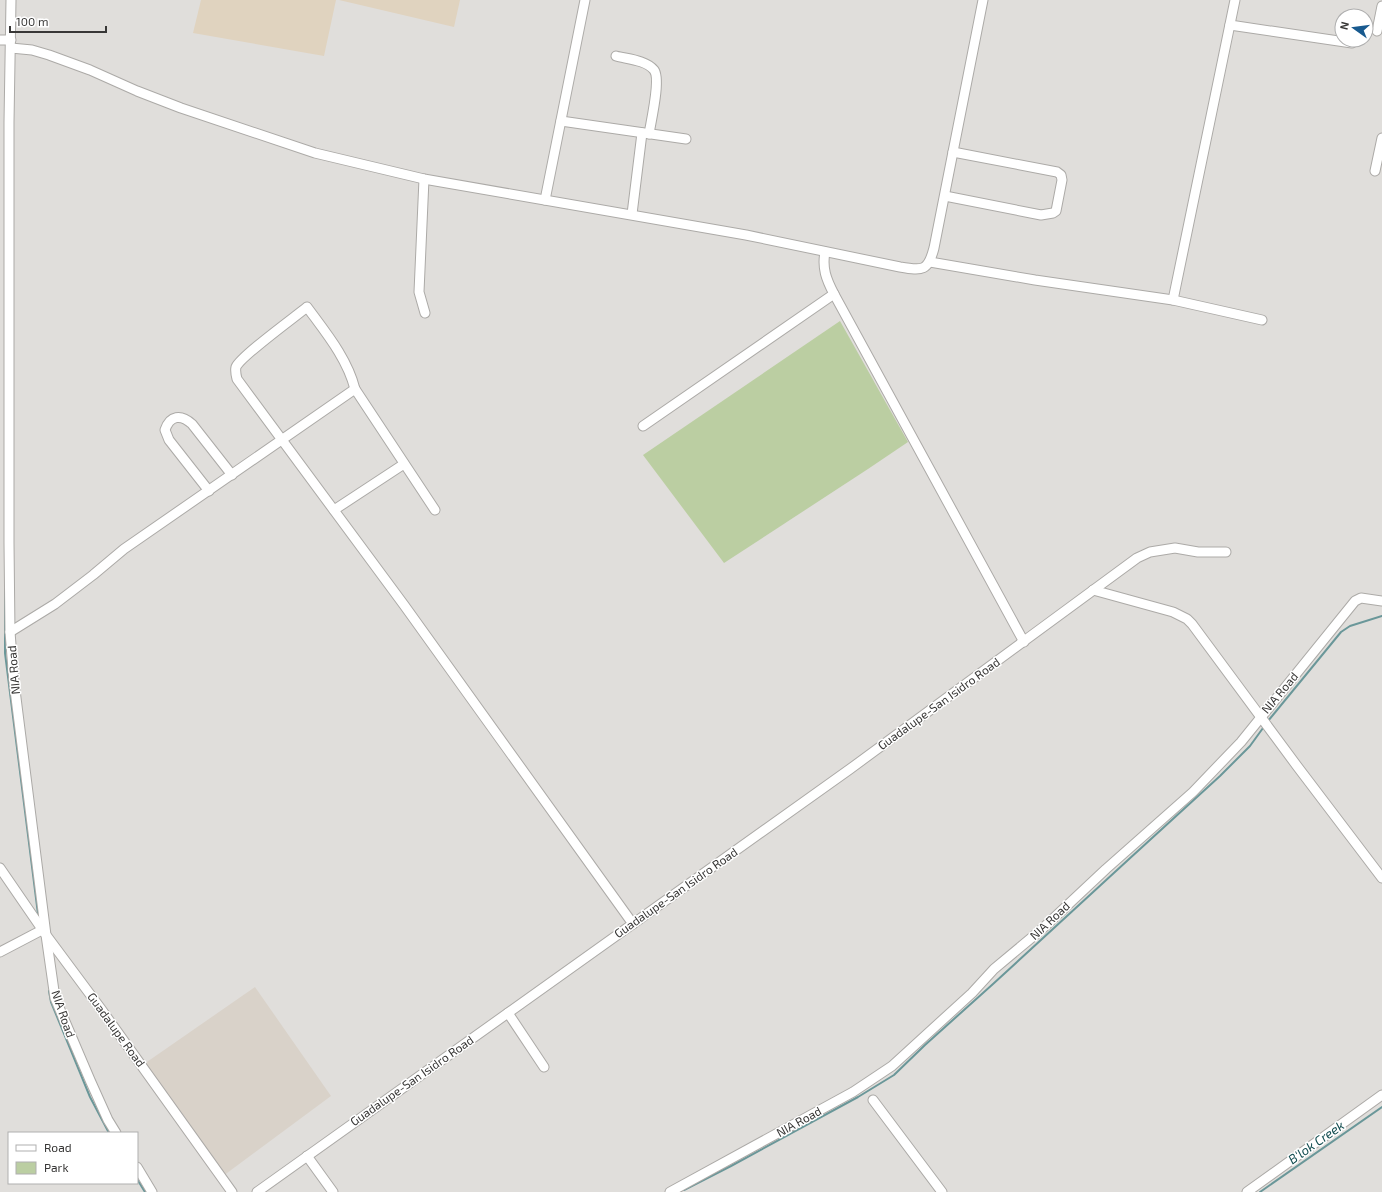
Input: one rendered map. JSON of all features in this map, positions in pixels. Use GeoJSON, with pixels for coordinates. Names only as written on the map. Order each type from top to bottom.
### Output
{"type":"FeatureCollection","features":[{"type":"Feature","properties":{"kind":"street","name":"NIA Road"},"geometry":{"type":"LineString","coordinates":[[11,0],[9,122],[9,543],[10,632],[14,682],[44,932],[55,998],[108,1120],[115,1132]]}},
{"type":"Feature","properties":{"kind":"street"},"geometry":{"type":"LineString","coordinates":[[545,200],[585,0]]}},
{"type":"Feature","properties":{"kind":"street"},"geometry":{"type":"LineString","coordinates":[[0,40],[49,55],[90,70],[130,88],[182,108],[315,153],[424,179],[746,235],[917,270],[923,268],[930,262],[934,248],[983,0]]}},
{"type":"Feature","properties":{"kind":"street"},"geometry":{"type":"LineString","coordinates":[[1173,300],[1235,0]]}},
{"type":"Feature","properties":{"kind":"street"},"geometry":{"type":"LineString","coordinates":[[1377,31],[1382,6]]}},
{"type":"Feature","properties":{"kind":"street"},"geometry":{"type":"LineString","coordinates":[[1230,25],[1334,40]]}},
{"type":"Feature","properties":{"kind":"street"},"geometry":{"type":"LineString","coordinates":[[616,56],[648,65],[654,70],[656,77],[656,86],[645,133],[632,214]]}},
{"type":"Feature","properties":{"kind":"street"},"geometry":{"type":"LineString","coordinates":[[561,121],[686,139]]}},
{"type":"Feature","properties":{"kind":"street"},"geometry":{"type":"LineString","coordinates":[[1375,171],[1382,138]]}},
{"type":"Feature","properties":{"kind":"street"},"geometry":{"type":"LineString","coordinates":[[945,196],[1041,215],[1053,214],[1056,211],[1062,180],[1061,175],[1057,172],[953,152]]}},
{"type":"Feature","properties":{"kind":"street"},"geometry":{"type":"LineString","coordinates":[[424,179],[419,292],[425,313]]}},
{"type":"Feature","properties":{"kind":"street"},"geometry":{"type":"LineString","coordinates":[[825,252],[823,265],[826,279],[1024,642]]}},
{"type":"Feature","properties":{"kind":"street"},"geometry":{"type":"LineString","coordinates":[[930,262],[1035,280],[1173,300],[1262,320]]}},
{"type":"Feature","properties":{"kind":"street"},"geometry":{"type":"LineString","coordinates":[[643,426],[834,294]]}},
{"type":"Feature","properties":{"kind":"street"},"geometry":{"type":"LineString","coordinates":[[435,510],[355,389],[345,363],[333,342],[307,307],[240,361],[236,370],[237,379],[432,644],[633,924]]}},
{"type":"Feature","properties":{"kind":"street"},"geometry":{"type":"LineString","coordinates":[[10,632],[55,604],[124,549],[355,389]]}},
{"type":"Feature","properties":{"kind":"street"},"geometry":{"type":"LineString","coordinates":[[209,491],[169,440],[165,430],[171,420],[177,417],[182,417],[192,424],[232,475]]}},
{"type":"Feature","properties":{"kind":"street"},"geometry":{"type":"LineString","coordinates":[[334,510],[404,464]]}},
{"type":"Feature","properties":{"kind":"street","name":"Guadalupe-San Isidro Road"},"geometry":{"type":"LineString","coordinates":[[257,1192],[850,769],[1137,558],[1150,552],[1175,548],[1198,552],[1226,552]]}},
{"type":"Feature","properties":{"kind":"street"},"geometry":{"type":"LineString","coordinates":[[1093,590],[1172,612],[1187,620],[1210,648],[1382,878]]}},
{"type":"Feature","properties":{"kind":"street","name":"NIA Road"},"geometry":{"type":"LineString","coordinates":[[670,1192],[853,1092],[892,1066],[972,993],[994,969],[1042,929],[1106,868],[1193,792],[1241,742],[1355,601],[1361,598],[1370,598],[1382,601]]}},
{"type":"Feature","properties":{"kind":"street","name":"Guadalupe Road"},"geometry":{"type":"LineString","coordinates":[[0,868],[44,932],[106,1015],[232,1192]]}},
{"type":"Feature","properties":{"kind":"street"},"geometry":{"type":"LineString","coordinates":[[0,952],[44,932]]}},
{"type":"Feature","properties":{"kind":"street"},"geometry":{"type":"LineString","coordinates":[[508,1013],[544,1067]]}},
{"type":"Feature","properties":{"kind":"street"},"geometry":{"type":"LineString","coordinates":[[1247,1192],[1382,1095]]}},
{"type":"Feature","properties":{"kind":"street"},"geometry":{"type":"LineString","coordinates":[[873,1100],[942,1192]]}},
{"type":"Feature","properties":{"kind":"street"},"geometry":{"type":"LineString","coordinates":[[307,1156],[333,1192]]}},
{"type":"Feature","properties":{"kind":"street"},"geometry":{"type":"LineString","coordinates":[[138,1169],[152,1192]]}},
{"type":"Feature","properties":{"kind":"shaded area"},"geometry":{"type":"Polygon","coordinates":[[[201,0],[336,0],[324,56],[193,33],[201,0]]]}},
{"type":"Feature","properties":{"kind":"shaded area"},"geometry":{"type":"Polygon","coordinates":[[[339,0],[460,0],[454,27],[339,0]]]}},
{"type":"Feature","properties":{"kind":"shaded area"},"geometry":{"type":"Polygon","coordinates":[[[255,987],[331,1096],[223,1176],[144,1064],[255,987]]]}},
{"type":"Feature","properties":{"kind":"green space"},"geometry":{"type":"Polygon","coordinates":[[[840,321],[908,442],[724,563],[643,455],[840,321]]]}},
{"type":"Feature","properties":{"kind":"waterway"},"geometry":{"type":"LineString","coordinates":[[5,509],[5,653],[38,914]]}},
{"type":"Feature","properties":{"kind":"waterway"},"geometry":{"type":"LineString","coordinates":[[1268,721],[1341,632],[1350,626],[1382,616]]}},
{"type":"Feature","properties":{"kind":"waterway"},"geometry":{"type":"LineString","coordinates":[[684,1190],[858,1097],[894,1075],[1220,776],[1250,746],[1263,728]]}},
{"type":"Feature","properties":{"kind":"waterway"},"geometry":{"type":"LineString","coordinates":[[49,991],[51,1002],[90,1097],[108,1132]]}},
{"type":"Feature","properties":{"kind":"waterway","name":"B'lok Creek"},"geometry":{"type":"LineString","coordinates":[[1260,1192],[1382,1107]]}},
{"type":"Feature","properties":{"kind":"waterway"},"geometry":{"type":"LineString","coordinates":[[138,1181],[145,1192]]}}]}
